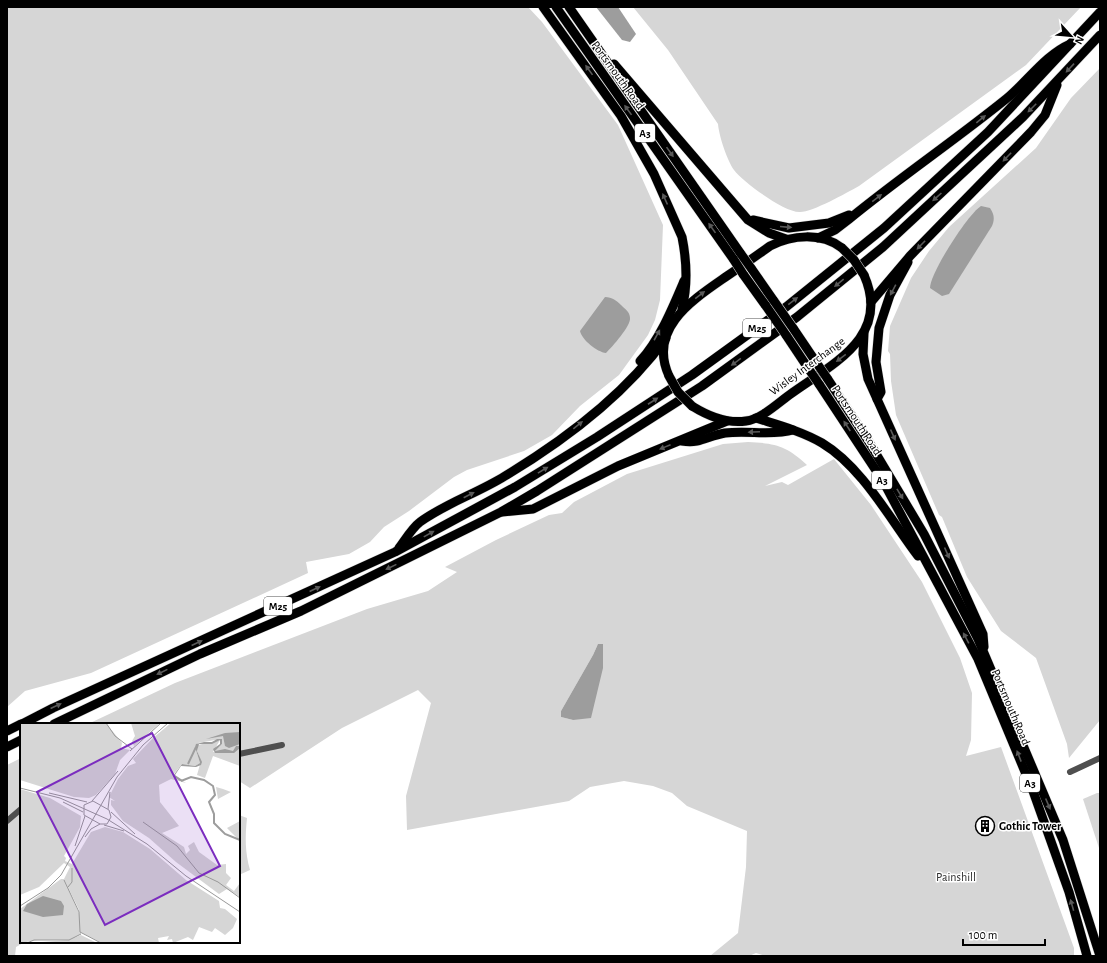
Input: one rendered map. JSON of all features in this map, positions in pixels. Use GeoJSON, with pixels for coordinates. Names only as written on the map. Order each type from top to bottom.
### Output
{"type":"FeatureCollection","features":[{"type":"Feature","properties":{"kind":"highway","name":"A3"},"geometry":{"type":"LineString","coordinates":[[543,7],[621,116],[654,174],[682,237],[686,257],[686,292],[682,309]]}},
{"type":"Feature","properties":{"kind":"highway","name":"Portsmouth Road"},"geometry":{"type":"LineString","coordinates":[[556,7],[738,257],[751,268],[793,328],[869,442],[924,534],[949,580],[984,652],[1063,840],[1100,956]]}},
{"type":"Feature","properties":{"kind":"highway","name":"Portsmouth Road"},"geometry":{"type":"LineString","coordinates":[[569,7],[738,257],[743,274],[786,335],[883,481],[978,659],[1016,748],[1061,870],[1087,956]]}},
{"type":"Feature","properties":{"kind":"highway","name":"M25"},"geometry":{"type":"LineString","coordinates":[[23,723],[52,708],[395,552],[515,487],[597,437],[692,375],[786,307],[884,228],[988,132],[1073,43],[1100,12]]}},
{"type":"Feature","properties":{"kind":"highway","name":"M25"},"geometry":{"type":"LineString","coordinates":[[56,723],[200,654],[301,611],[501,512],[543,488],[702,386],[797,317],[883,247],[961,176],[1059,80],[1100,35]]}},
{"type":"Feature","properties":{"kind":"highway","name":"M25"},"geometry":{"type":"LineString","coordinates":[[818,238],[835,230],[965,132],[1014,92],[1058,49],[1073,43]]}},
{"type":"Feature","properties":{"kind":"highway","name":"A3"},"geometry":{"type":"LineString","coordinates":[[600,51],[632,83],[748,220],[769,233],[786,239]]}},
{"type":"Feature","properties":{"kind":"highway","name":"M25"},"geometry":{"type":"LineString","coordinates":[[871,302],[910,256],[1045,115],[1059,80]]}},
{"type":"Feature","properties":{"kind":"highway","name":"M25"},"geometry":{"type":"LineString","coordinates":[[748,220],[758,220],[772,226],[790,228],[829,223],[846,215],[857,213]]}},
{"type":"Feature","properties":{"kind":"highway","name":"Wisley Interchange"},"geometry":{"type":"LineString","coordinates":[[806,237],[829,240],[842,248],[854,260],[864,275],[871,302],[870,316],[864,333],[850,350],[756,418],[746,421],[727,421],[704,413],[692,406],[678,392],[669,376],[665,357],[666,338],[675,319],[682,309],[770,246],[786,239],[806,237]]}},
{"type":"Feature","properties":{"kind":"highway","name":"M25"},"geometry":{"type":"LineString","coordinates":[[877,399],[881,392],[876,362],[879,328],[890,295],[905,270],[910,256]]}},
{"type":"Feature","properties":{"kind":"highway","name":"M25"},"geometry":{"type":"LineString","coordinates":[[395,552],[419,523],[490,485],[531,460],[590,416],[630,380],[637,365],[649,351],[671,310],[686,276]]}},
{"type":"Feature","properties":{"kind":"highway","name":"A3"},"geometry":{"type":"LineString","coordinates":[[864,333],[864,362],[868,379],[983,634],[984,652]]}},
{"type":"Feature","properties":{"kind":"highway"},"geometry":{"type":"LineString","coordinates":[[630,380],[666,338]]}},
{"type":"Feature","properties":{"kind":"highway","name":"A3"},"geometry":{"type":"LineString","coordinates":[[756,418],[792,430],[822,444],[851,468],[886,511],[937,581]]}},
{"type":"Feature","properties":{"kind":"highway","name":"M25"},"geometry":{"type":"LineString","coordinates":[[501,512],[533,509],[618,466],[727,421]]}},
{"type":"Feature","properties":{"kind":"highway","name":"M25"},"geometry":{"type":"LineString","coordinates":[[682,440],[694,443],[724,434],[762,432],[781,434],[792,430]]}},
{"type":"Feature","properties":{"kind":"highway","name":"M25"},"geometry":{"type":"LineString","coordinates":[[7,732],[20,725]]}},
{"type":"Feature","properties":{"kind":"highway"},"geometry":{"type":"LineString","coordinates":[[7,747],[20,740]]}},
{"type":"Feature","properties":{"kind":"street"},"geometry":{"type":"LineString","coordinates":[[240,754],[282,745]]}},
{"type":"Feature","properties":{"kind":"street"},"geometry":{"type":"LineString","coordinates":[[1070,772],[1100,758]]}},
{"type":"Feature","properties":{"kind":"street"},"geometry":{"type":"LineString","coordinates":[[7,821],[20,810]]}},
{"type":"Feature","properties":{"kind":"green space"},"geometry":{"type":"Polygon","coordinates":[[[7,7],[528,7],[542,22],[618,125],[663,225],[660,300],[655,320],[648,335],[619,375],[580,406],[552,435],[524,451],[467,470],[454,477],[409,511],[384,527],[370,542],[349,554],[306,562],[308,573],[91,673],[25,691],[7,707],[7,7]]]}},
{"type":"Feature","properties":{"kind":"green space"},"geometry":{"type":"Polygon","coordinates":[[[633,7],[1081,7],[1026,65],[859,186],[821,206],[800,212],[785,208],[765,196],[746,182],[734,170],[724,148],[718,124],[668,50],[633,7]]]}},
{"type":"Feature","properties":{"kind":"green space"},"geometry":{"type":"Polygon","coordinates":[[[1100,68],[1100,720],[1069,758],[1067,744],[1036,658],[1001,631],[967,577],[942,517],[939,515],[896,415],[891,381],[890,354],[888,351],[890,326],[911,278],[929,251],[949,227],[1036,148],[1071,98],[1100,68]]]}},
{"type":"Feature","properties":{"kind":"green space","name":"Painshill"},"geometry":{"type":"Polygon","coordinates":[[[748,442],[766,443],[780,447],[793,454],[807,465],[765,486],[782,482],[788,485],[834,459],[871,505],[922,582],[960,658],[972,693],[971,740],[966,756],[1001,747],[1074,948],[1074,956],[766,956],[756,953],[749,956],[710,956],[738,933],[746,867],[747,831],[687,806],[672,793],[653,786],[624,781],[590,787],[569,801],[407,830],[406,796],[431,703],[418,690],[342,728],[250,788],[240,782],[240,723],[90,723],[175,683],[367,609],[428,591],[457,572],[445,567],[496,540],[549,515],[562,513],[574,502],[627,474],[723,444],[748,442]],[[598,644],[561,711],[561,717],[573,720],[598,644]]]}},
{"type":"Feature","properties":{"kind":"green space"},"geometry":{"type":"Polygon","coordinates":[[[20,758],[20,943],[23,943],[16,947],[15,956],[7,956],[7,765],[20,758]]]}},
{"type":"Feature","properties":{"kind":"green space"},"geometry":{"type":"Polygon","coordinates":[[[1100,793],[1100,851],[1083,799],[1100,793]]]}},
{"type":"Feature","properties":{"kind":"green space"},"geometry":{"type":"Polygon","coordinates":[[[240,815],[247,818],[246,844],[250,870],[240,875],[240,815]]]}},
{"type":"Feature","properties":{"kind":"shaded area"},"geometry":{"type":"Polygon","coordinates":[[[596,7],[618,7],[636,34],[630,42],[622,40],[596,7]]]}},
{"type":"Feature","properties":{"kind":"shaded area"},"geometry":{"type":"Polygon","coordinates":[[[981,206],[990,208],[994,219],[992,226],[949,294],[942,296],[930,288],[936,270],[959,232],[975,211],[981,206]]]}},
{"type":"Feature","properties":{"kind":"shaded area"},"geometry":{"type":"Polygon","coordinates":[[[605,297],[612,298],[618,302],[626,309],[630,316],[628,326],[606,353],[590,345],[580,331],[605,297]]]}},
{"type":"Feature","properties":{"kind":"shaded area"},"geometry":{"type":"Polygon","coordinates":[[[598,644],[603,644],[603,668],[591,718],[573,720],[561,717],[561,711],[598,644]]]}},
{"type":"Feature","properties":{"kind":"place","name":"Gothic Tower"},"geometry":{"type":"Point","coordinates":[985,826]}}]}
